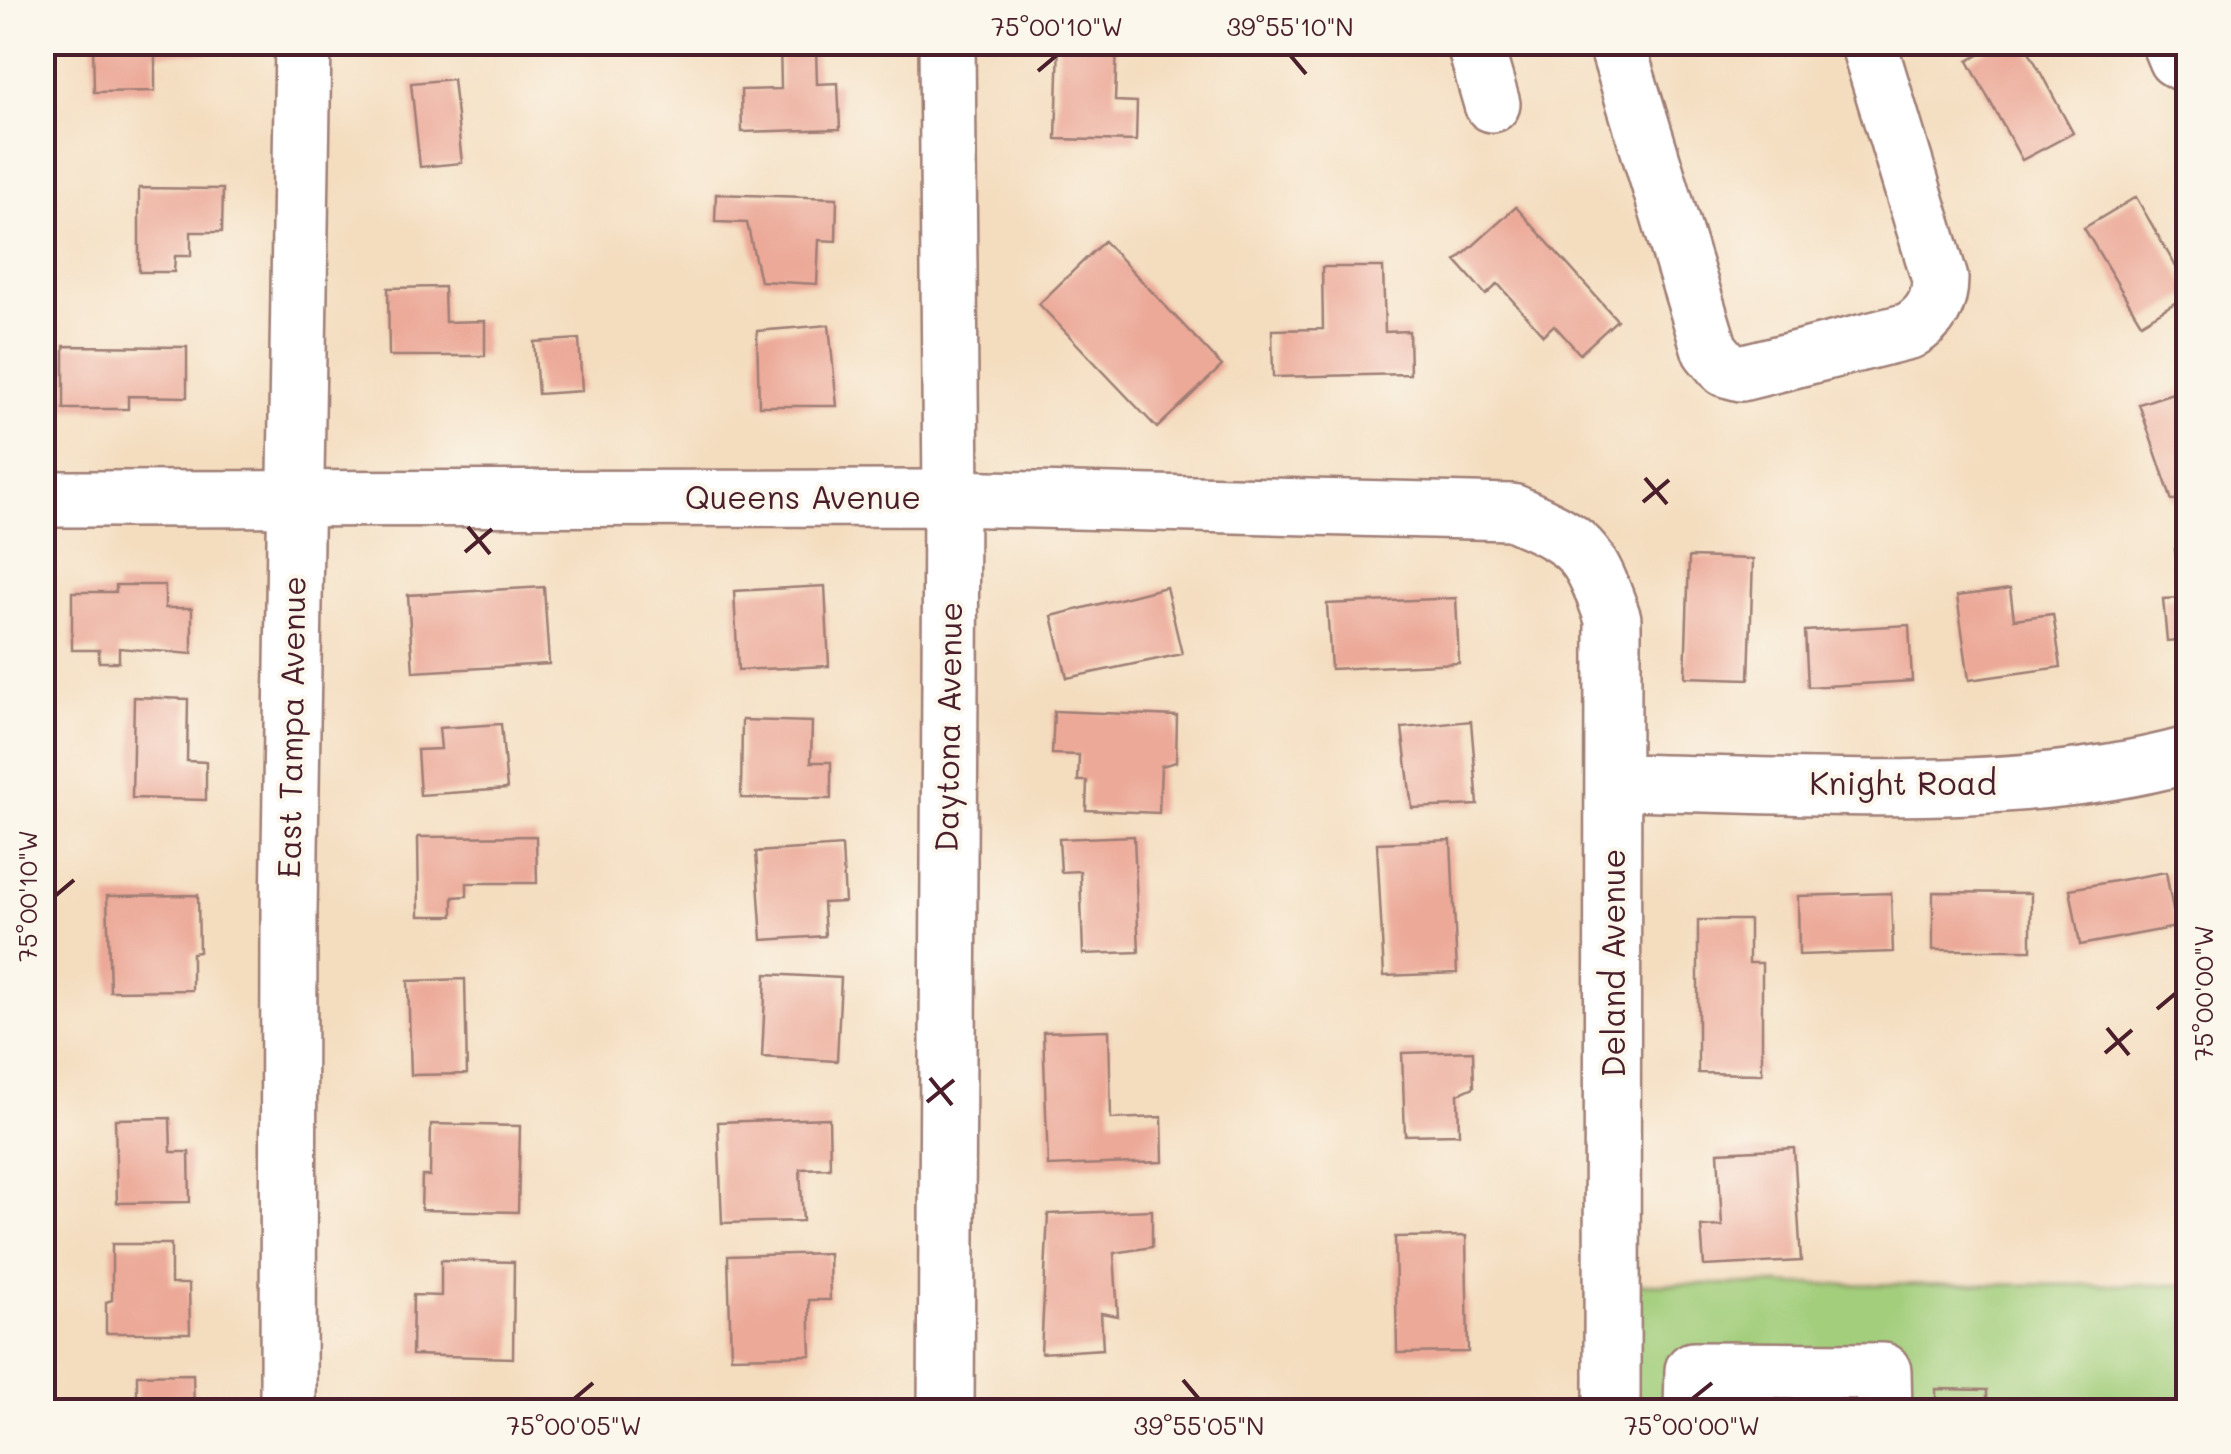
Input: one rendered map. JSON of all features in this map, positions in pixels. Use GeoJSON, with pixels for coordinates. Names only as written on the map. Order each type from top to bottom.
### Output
{"type":"FeatureCollection","features":[{"type":"Feature","properties":{"kind":"street","name":"East Tampa Avenue"},"geometry":{"type":"LineString","coordinates":[[288,1412],[303,42]]}},
{"type":"Feature","properties":{"kind":"street","name":"Daytona Avenue"},"geometry":{"type":"LineString","coordinates":[[946,1412],[952,498],[947,42]]}},
{"type":"Feature","properties":{"kind":"street"},"geometry":{"type":"LineString","coordinates":[[1474,42],[1492,104]]}},
{"type":"Feature","properties":{"kind":"street"},"geometry":{"type":"LineString","coordinates":[[1616,42],[1710,350],[1721,365],[1741,374],[1910,331],[1927,318],[1936,304],[1940,279],[1868,42]]}},
{"type":"Feature","properties":{"kind":"street"},"geometry":{"type":"LineString","coordinates":[[2169,42],[2176,59],[2188,66]]}},
{"type":"Feature","properties":{"kind":"street","name":"Queens Avenue"},"geometry":{"type":"LineString","coordinates":[[42,499],[952,498],[1512,512],[1560,533]]}},
{"type":"Feature","properties":{"kind":"street","name":"Deland Avenue"},"geometry":{"type":"LineString","coordinates":[[1560,533],[1593,562],[1613,619],[1612,1412]]}},
{"type":"Feature","properties":{"kind":"street","name":"Knight Road"},"geometry":{"type":"LineString","coordinates":[[1614,782],[2049,784],[2128,772],[2188,755]]}},
{"type":"Feature","properties":{"kind":"street"},"geometry":{"type":"LineString","coordinates":[[1692,1412],[1693,1370],[1884,1371],[1884,1412]]}},
{"type":"Feature","properties":{"kind":"green space"},"geometry":{"type":"Polygon","coordinates":[[[1613,1284],[2188,1285],[2188,1411],[1610,1412],[1613,1284]]]}},
{"type":"Feature","properties":{"kind":"building"},"geometry":{"type":"Polygon","coordinates":[[[93,42],[212,42],[212,53],[155,54],[155,91],[94,92],[93,42]]]}},
{"type":"Feature","properties":{"kind":"building"},"geometry":{"type":"Polygon","coordinates":[[[780,42],[831,42],[831,48],[816,49],[817,84],[838,83],[840,129],[742,132],[741,90],[781,89],[780,42]]]}},
{"type":"Feature","properties":{"kind":"building"},"geometry":{"type":"Polygon","coordinates":[[[1059,42],[1117,42],[1115,101],[1137,102],[1136,141],[1056,139],[1059,42]]]}},
{"type":"Feature","properties":{"kind":"building"},"geometry":{"type":"Polygon","coordinates":[[[2002,42],[2024,42],[2073,133],[2022,160],[1968,61],[2002,42]]]}},
{"type":"Feature","properties":{"kind":"building"},"geometry":{"type":"Polygon","coordinates":[[[453,79],[462,163],[420,167],[411,83],[453,79]]]}},
{"type":"Feature","properties":{"kind":"building"},"geometry":{"type":"Polygon","coordinates":[[[139,188],[223,189],[222,232],[191,232],[191,256],[175,256],[174,272],[139,272],[139,188]]]}},
{"type":"Feature","properties":{"kind":"building"},"geometry":{"type":"Polygon","coordinates":[[[716,194],[837,198],[836,241],[819,240],[817,284],[760,281],[747,223],[715,222],[716,194]]]}},
{"type":"Feature","properties":{"kind":"building"},"geometry":{"type":"Polygon","coordinates":[[[2136,197],[2188,288],[2188,295],[2141,323],[2084,228],[2136,197]]]}},
{"type":"Feature","properties":{"kind":"building"},"geometry":{"type":"Polygon","coordinates":[[[1516,207],[1617,320],[1580,354],[1554,325],[1543,335],[1498,284],[1486,295],[1456,261],[1516,207]]]}},
{"type":"Feature","properties":{"kind":"building"},"geometry":{"type":"Polygon","coordinates":[[[1104,241],[1222,366],[1157,428],[1039,304],[1104,241]]]}},
{"type":"Feature","properties":{"kind":"building"},"geometry":{"type":"Polygon","coordinates":[[[1322,267],[1383,267],[1385,332],[1409,331],[1410,374],[1273,377],[1272,330],[1323,329],[1322,267]]]}},
{"type":"Feature","properties":{"kind":"building"},"geometry":{"type":"Polygon","coordinates":[[[444,287],[445,322],[485,321],[485,356],[389,356],[388,288],[444,287]]]}},
{"type":"Feature","properties":{"kind":"building"},"geometry":{"type":"Polygon","coordinates":[[[829,325],[837,406],[759,406],[757,331],[829,325]]]}},
{"type":"Feature","properties":{"kind":"building"},"geometry":{"type":"Polygon","coordinates":[[[579,339],[582,391],[538,394],[534,342],[579,339]]]}},
{"type":"Feature","properties":{"kind":"building"},"geometry":{"type":"Polygon","coordinates":[[[64,346],[187,347],[187,397],[128,396],[128,409],[64,409],[64,346]]]}},
{"type":"Feature","properties":{"kind":"building"},"geometry":{"type":"Polygon","coordinates":[[[2188,388],[2188,495],[2172,501],[2139,404],[2188,388]]]}},
{"type":"Feature","properties":{"kind":"building"},"geometry":{"type":"Polygon","coordinates":[[[2188,547],[2188,639],[2167,641],[2163,599],[2180,598],[2175,549],[2188,547]]]}},
{"type":"Feature","properties":{"kind":"building"},"geometry":{"type":"Polygon","coordinates":[[[1689,557],[1753,559],[1749,679],[1685,677],[1689,557]]]}},
{"type":"Feature","properties":{"kind":"building"},"geometry":{"type":"Polygon","coordinates":[[[116,585],[165,585],[165,608],[192,608],[192,654],[119,648],[119,662],[99,662],[99,650],[72,650],[72,592],[116,592],[116,585]]]}},
{"type":"Feature","properties":{"kind":"building"},"geometry":{"type":"Polygon","coordinates":[[[825,586],[829,666],[738,670],[734,591],[825,586]]]}},
{"type":"Feature","properties":{"kind":"building"},"geometry":{"type":"Polygon","coordinates":[[[544,587],[549,664],[413,672],[408,595],[544,587]]]}},
{"type":"Feature","properties":{"kind":"building"},"geometry":{"type":"Polygon","coordinates":[[[1166,587],[1182,654],[1067,678],[1052,616],[1166,587]]]}},
{"type":"Feature","properties":{"kind":"building"},"geometry":{"type":"Polygon","coordinates":[[[2010,589],[2014,619],[2053,614],[2061,667],[1969,680],[1957,596],[2010,589]]]}},
{"type":"Feature","properties":{"kind":"building"},"geometry":{"type":"Polygon","coordinates":[[[1456,598],[1459,663],[1331,669],[1327,604],[1456,598]]]}},
{"type":"Feature","properties":{"kind":"building"},"geometry":{"type":"Polygon","coordinates":[[[1909,625],[1912,681],[1808,687],[1805,631],[1909,625]]]}},
{"type":"Feature","properties":{"kind":"building"},"geometry":{"type":"Polygon","coordinates":[[[134,697],[188,699],[187,761],[206,762],[206,800],[132,798],[134,697]]]}},
{"type":"Feature","properties":{"kind":"building"},"geometry":{"type":"Polygon","coordinates":[[[1054,711],[1177,716],[1176,762],[1161,766],[1159,813],[1086,810],[1087,781],[1078,781],[1079,755],[1052,754],[1054,711]]]}},
{"type":"Feature","properties":{"kind":"building"},"geometry":{"type":"Polygon","coordinates":[[[742,720],[812,722],[811,762],[831,762],[831,799],[741,798],[742,720]]]}},
{"type":"Feature","properties":{"kind":"building"},"geometry":{"type":"Polygon","coordinates":[[[1471,721],[1478,805],[1412,808],[1402,728],[1471,721]]]}},
{"type":"Feature","properties":{"kind":"building"},"geometry":{"type":"Polygon","coordinates":[[[501,724],[507,789],[420,795],[417,750],[441,749],[439,728],[501,724]]]}},
{"type":"Feature","properties":{"kind":"building"},"geometry":{"type":"Polygon","coordinates":[[[536,836],[537,883],[467,883],[467,896],[453,897],[453,916],[419,916],[418,837],[536,836]]]}},
{"type":"Feature","properties":{"kind":"building"},"geometry":{"type":"Polygon","coordinates":[[[1134,836],[1139,952],[1083,954],[1080,871],[1061,872],[1059,839],[1134,836]]]}},
{"type":"Feature","properties":{"kind":"building"},"geometry":{"type":"Polygon","coordinates":[[[1451,840],[1457,973],[1384,976],[1377,843],[1451,840]]]}},
{"type":"Feature","properties":{"kind":"building"},"geometry":{"type":"Polygon","coordinates":[[[842,846],[845,902],[823,903],[825,936],[762,940],[756,852],[842,846]]]}},
{"type":"Feature","properties":{"kind":"building"},"geometry":{"type":"Polygon","coordinates":[[[2166,872],[2176,927],[2080,945],[2070,889],[2166,872]]]}},
{"type":"Feature","properties":{"kind":"building"},"geometry":{"type":"Polygon","coordinates":[[[1933,892],[2031,893],[2031,950],[1933,950],[1933,892]]]}},
{"type":"Feature","properties":{"kind":"building"},"geometry":{"type":"Polygon","coordinates":[[[1891,893],[1893,952],[1799,955],[1798,896],[1891,893]]]}},
{"type":"Feature","properties":{"kind":"building"},"geometry":{"type":"Polygon","coordinates":[[[198,895],[199,952],[192,953],[192,990],[110,991],[107,896],[198,895]]]}},
{"type":"Feature","properties":{"kind":"building"},"geometry":{"type":"Polygon","coordinates":[[[1698,920],[1749,920],[1749,963],[1762,963],[1762,1074],[1698,1073],[1698,920]]]}},
{"type":"Feature","properties":{"kind":"building"},"geometry":{"type":"Polygon","coordinates":[[[766,974],[841,978],[837,1061],[762,1057],[766,974]]]}},
{"type":"Feature","properties":{"kind":"building"},"geometry":{"type":"Polygon","coordinates":[[[465,979],[467,1074],[411,1075],[408,981],[465,979]]]}},
{"type":"Feature","properties":{"kind":"building"},"geometry":{"type":"Polygon","coordinates":[[[1109,1030],[1111,1119],[1162,1117],[1163,1162],[1048,1166],[1043,1032],[1109,1030]]]}},
{"type":"Feature","properties":{"kind":"building"},"geometry":{"type":"Polygon","coordinates":[[[1473,1051],[1474,1087],[1458,1094],[1459,1134],[1405,1135],[1402,1053],[1473,1051]]]}},
{"type":"Feature","properties":{"kind":"building"},"geometry":{"type":"Polygon","coordinates":[[[170,1118],[171,1152],[189,1152],[190,1202],[117,1203],[115,1119],[170,1118]]]}},
{"type":"Feature","properties":{"kind":"building"},"geometry":{"type":"Polygon","coordinates":[[[829,1118],[830,1168],[800,1169],[803,1221],[722,1223],[718,1122],[829,1118]]]}},
{"type":"Feature","properties":{"kind":"building"},"geometry":{"type":"Polygon","coordinates":[[[431,1124],[520,1126],[518,1212],[421,1210],[422,1176],[430,1176],[431,1124]]]}},
{"type":"Feature","properties":{"kind":"building"},"geometry":{"type":"Polygon","coordinates":[[[1794,1148],[1801,1261],[1704,1266],[1701,1227],[1722,1226],[1718,1152],[1794,1148]]]}},
{"type":"Feature","properties":{"kind":"building"},"geometry":{"type":"Polygon","coordinates":[[[1152,1210],[1152,1247],[1114,1253],[1118,1316],[1101,1313],[1103,1349],[1041,1353],[1048,1214],[1152,1210]]]}},
{"type":"Feature","properties":{"kind":"building"},"geometry":{"type":"Polygon","coordinates":[[[1466,1236],[1468,1352],[1397,1353],[1395,1237],[1466,1236]]]}},
{"type":"Feature","properties":{"kind":"building"},"geometry":{"type":"Polygon","coordinates":[[[112,1244],[171,1244],[171,1284],[189,1284],[190,1333],[106,1333],[106,1302],[112,1300],[112,1244]]]}},
{"type":"Feature","properties":{"kind":"building"},"geometry":{"type":"Polygon","coordinates":[[[829,1253],[830,1300],[809,1300],[811,1355],[731,1357],[728,1256],[829,1253]]]}},
{"type":"Feature","properties":{"kind":"building"},"geometry":{"type":"Polygon","coordinates":[[[441,1260],[514,1262],[513,1358],[412,1355],[413,1295],[441,1296],[441,1260]]]}},
{"type":"Feature","properties":{"kind":"building"},"geometry":{"type":"Polygon","coordinates":[[[193,1374],[194,1412],[137,1412],[137,1375],[193,1374]]]}},
{"type":"Feature","properties":{"kind":"building"},"geometry":{"type":"Polygon","coordinates":[[[1936,1389],[1987,1390],[1987,1412],[1936,1412],[1936,1389]]]}}]}
